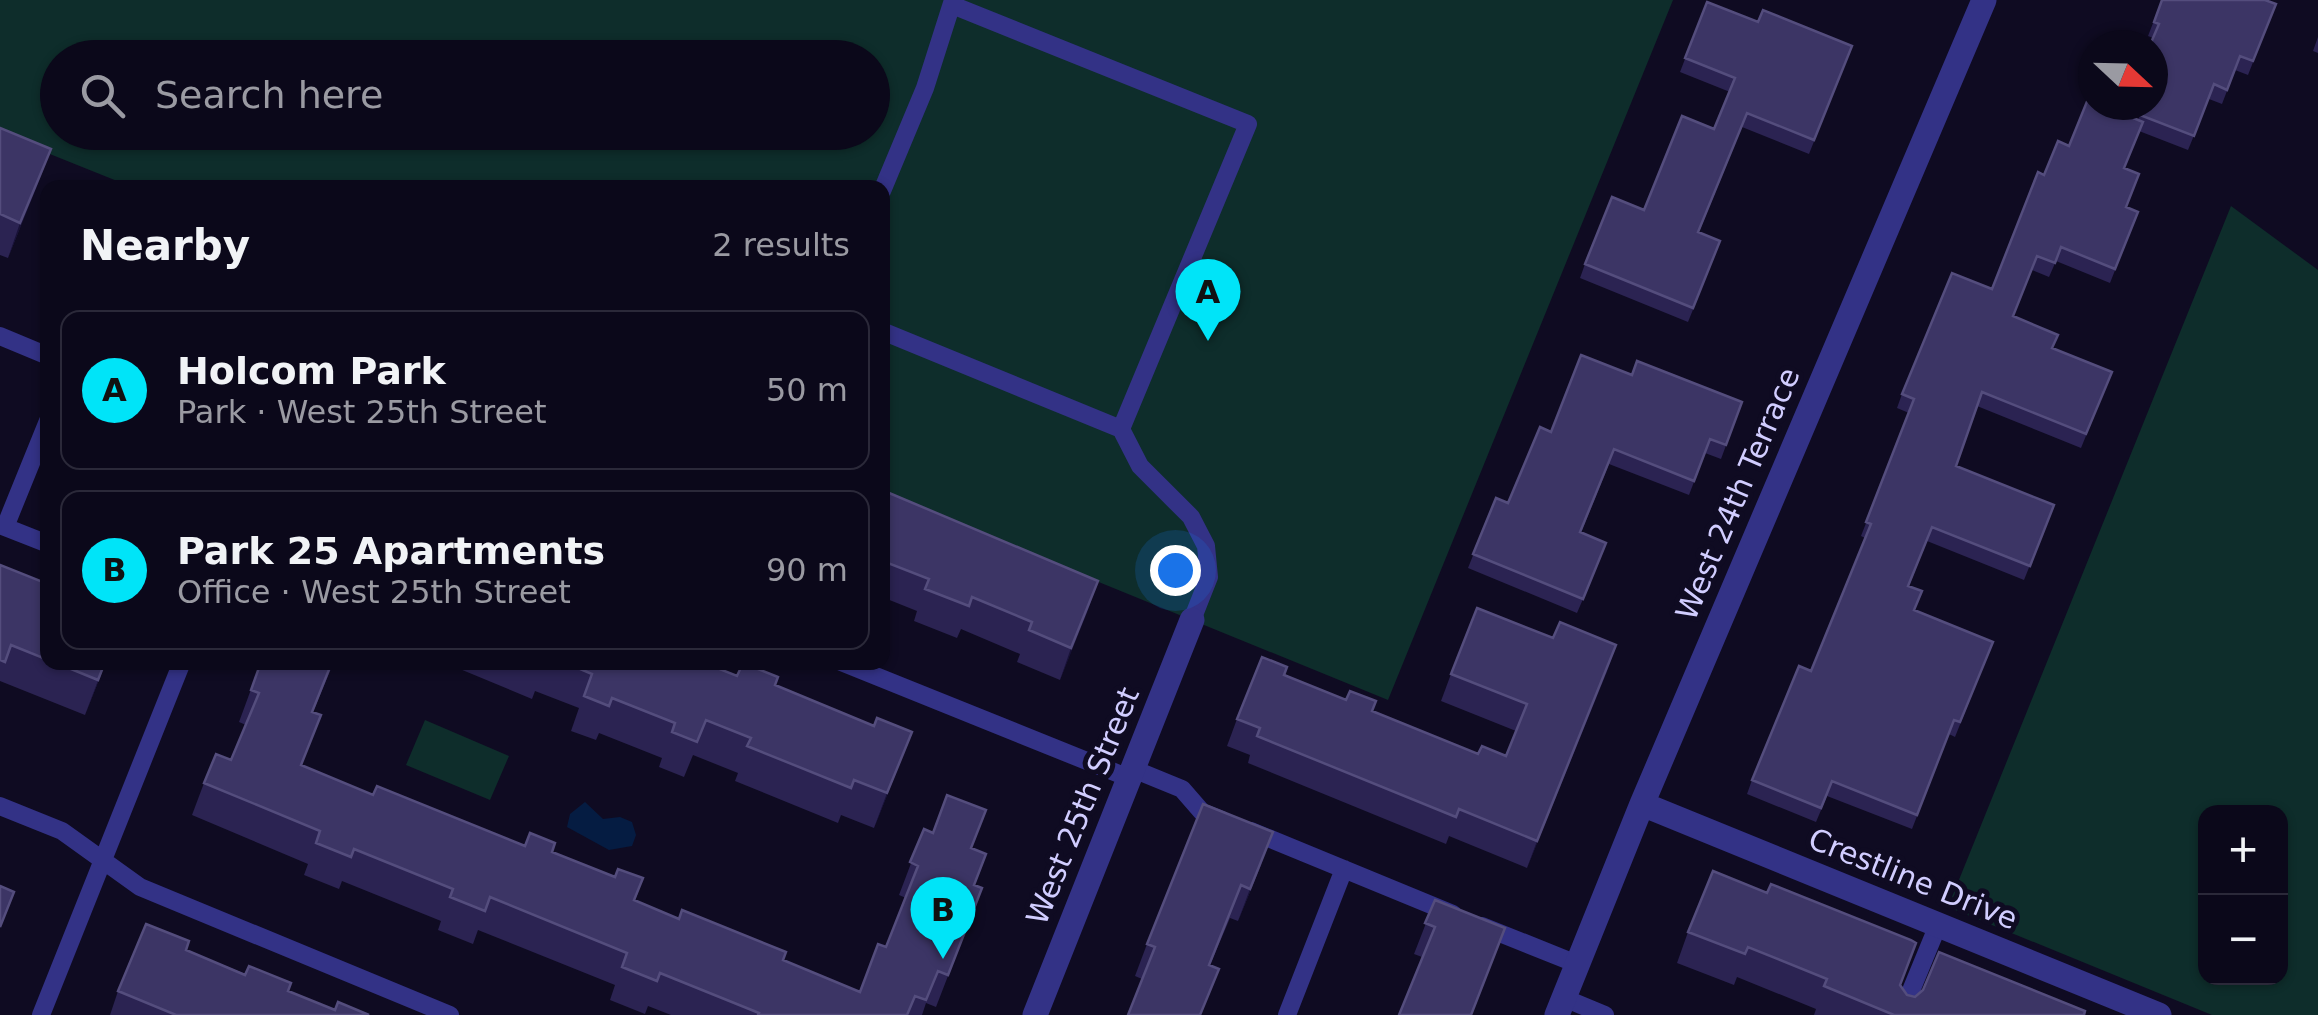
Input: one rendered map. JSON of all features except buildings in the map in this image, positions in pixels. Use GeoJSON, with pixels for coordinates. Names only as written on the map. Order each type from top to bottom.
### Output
{"type":"FeatureCollection","features":[{"type":"Feature","properties":{"kind":"street","name":"West 24th Terrace"},"geometry":{"type":"LineString","coordinates":[[1560,1006],[1984,0]]}},
{"type":"Feature","properties":{"kind":"street","name":"West 25th Street"},"geometry":{"type":"LineString","coordinates":[[1035,1015],[1192,620]]}},
{"type":"Feature","properties":{"kind":"street","name":"Crestline Drive"},"geometry":{"type":"LineString","coordinates":[[1642,804],[2159,1015]]}},
{"type":"Feature","properties":{"kind":"lane"},"geometry":{"type":"LineString","coordinates":[[886,180],[953,2],[1248,124],[1121,429]]}},
{"type":"Feature","properties":{"kind":"lane"},"geometry":{"type":"LineString","coordinates":[[890,335],[1121,429],[1140,466],[1190,518],[1206,546],[1209,577],[1192,620]]}},
{"type":"Feature","properties":{"kind":"lane"},"geometry":{"type":"LineString","coordinates":[[0,336],[40,353]]}},
{"type":"Feature","properties":{"kind":"lane"},"geometry":{"type":"LineString","coordinates":[[40,439],[2,526],[40,541]]}},
{"type":"Feature","properties":{"kind":"lane"},"geometry":{"type":"LineString","coordinates":[[41,1015],[179,670]]}},
{"type":"Feature","properties":{"kind":"lane"},"geometry":{"type":"LineString","coordinates":[[863,670],[1131,774],[1182,789],[1202,812],[1577,964]]}},
{"type":"Feature","properties":{"kind":"lane"},"geometry":{"type":"LineString","coordinates":[[0,806],[62,831],[140,887],[450,1015]]}},
{"type":"Feature","properties":{"kind":"lane"},"geometry":{"type":"LineString","coordinates":[[1286,1015],[1344,870]]}},
{"type":"Feature","properties":{"kind":"lane"},"geometry":{"type":"LineString","coordinates":[[1901,1015],[1938,925]]}},
{"type":"Feature","properties":{"kind":"lane"},"geometry":{"type":"LineString","coordinates":[[1560,1006],[1606,1015]]}},
{"type":"Feature","properties":{"kind":"green space"},"geometry":{"type":"Polygon","coordinates":[[[0,0],[1673,0],[1388,700],[890,497],[890,180],[115,180],[0,134],[0,0]]]}},
{"type":"Feature","properties":{"kind":"green space"},"geometry":{"type":"Polygon","coordinates":[[[2231,206],[2318,270],[2318,1015],[2212,1015],[1948,907],[2231,206]]]}},
{"type":"Feature","properties":{"kind":"green space"},"geometry":{"type":"Polygon","coordinates":[[[425,720],[509,756],[490,800],[406,765],[425,720]]]}},
{"type":"Feature","properties":{"kind":"water"},"geometry":{"type":"Polygon","coordinates":[[[585,802],[603,819],[620,817],[632,822],[636,835],[632,846],[609,850],[567,827],[570,814],[585,802]]]}},
{"type":"Feature","properties":{"kind":"place","name":"Holcom Park"},"geometry":{"type":"Point","coordinates":[1208,341]}},
{"type":"Feature","properties":{"kind":"place","name":"Park 25 Apartments"},"geometry":{"type":"Point","coordinates":[943,959]}}]}
